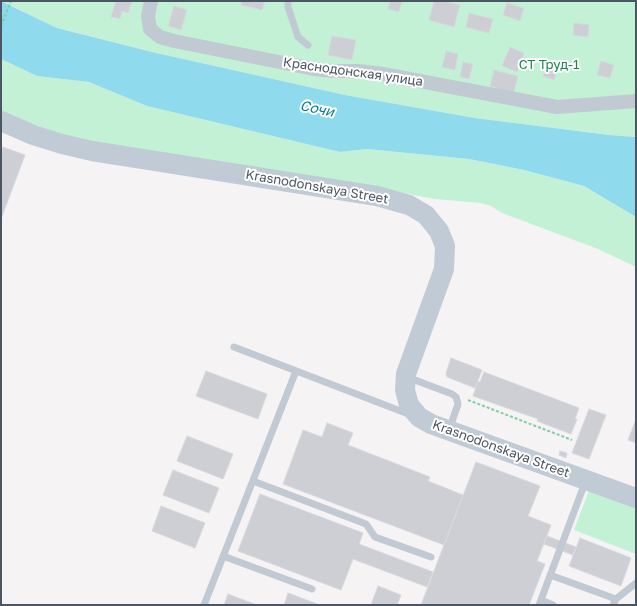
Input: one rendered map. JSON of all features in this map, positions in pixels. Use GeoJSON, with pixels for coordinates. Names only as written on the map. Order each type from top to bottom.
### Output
{"type":"FeatureCollection","features":[{"type":"Feature","properties":{"kind":"street","name":"Краснодонская улица"},"geometry":{"type":"LineString","coordinates":[[151,1],[148,16],[150,29],[160,37],[174,41],[314,69],[384,74],[557,107],[636,101]]}},
{"type":"Feature","properties":{"kind":"street","name":"Krasnodonskaya Street"},"geometry":{"type":"LineString","coordinates":[[1,121],[33,135],[92,151],[377,196],[408,205],[426,215],[439,231],[445,246],[444,269],[406,377],[405,390],[409,405],[418,417],[440,427],[636,498]]}},
{"type":"Feature","properties":{"kind":"lane"},"geometry":{"type":"LineString","coordinates":[[288,1],[288,7],[298,37],[308,45]]}},
{"type":"Feature","properties":{"kind":"lane"},"geometry":{"type":"LineString","coordinates":[[234,347],[440,427],[458,404],[456,397],[452,394],[406,377]]}},
{"type":"Feature","properties":{"kind":"lane"},"geometry":{"type":"LineString","coordinates":[[204,605],[296,371]]}},
{"type":"Feature","properties":{"kind":"lane"},"geometry":{"type":"LineString","coordinates":[[553,605],[540,603],[586,480]]}},
{"type":"Feature","properties":{"kind":"lane"},"geometry":{"type":"LineString","coordinates":[[253,481],[366,524],[375,537],[431,557]]}},
{"type":"Feature","properties":{"kind":"lane"},"geometry":{"type":"LineString","coordinates":[[223,556],[312,589]]}},
{"type":"Feature","properties":{"kind":"lane"},"geometry":{"type":"LineString","coordinates":[[550,575],[614,602],[636,583]]}},
{"type":"Feature","properties":{"kind":"path"},"geometry":{"type":"LineString","coordinates":[[1,26],[11,1]]}},
{"type":"Feature","properties":{"kind":"path"},"geometry":{"type":"LineString","coordinates":[[468,400],[572,440]]}},
{"type":"Feature","properties":{"kind":"green space","name":"СТ Труд-1"},"geometry":{"type":"Polygon","coordinates":[[[2,1],[636,1],[636,137],[475,118],[345,95],[152,52],[57,28],[2,1]]]}},
{"type":"Feature","properties":{"kind":"green space"},"geometry":{"type":"Polygon","coordinates":[[[1,59],[37,76],[89,82],[147,106],[340,152],[367,149],[469,159],[524,170],[584,186],[636,217],[636,267],[598,249],[502,213],[491,206],[481,203],[435,199],[354,184],[67,139],[1,115],[1,59]]]}},
{"type":"Feature","properties":{"kind":"green space"},"geometry":{"type":"Polygon","coordinates":[[[590,488],[636,505],[636,554],[574,530],[590,488]]]}},
{"type":"Feature","properties":{"kind":"water","name":"Сочи"},"geometry":{"type":"Polygon","coordinates":[[[1,1],[57,28],[152,52],[345,95],[475,118],[636,137],[636,217],[584,186],[524,170],[469,159],[367,149],[340,152],[147,106],[89,82],[37,76],[1,59],[1,1]]]}},
{"type":"Feature","properties":{"kind":"building"},"geometry":{"type":"Polygon","coordinates":[[[116,1],[132,1],[128,13],[122,11],[120,19],[111,17],[116,1]]]}},
{"type":"Feature","properties":{"kind":"building"},"geometry":{"type":"Polygon","coordinates":[[[242,1],[265,1],[262,10],[241,5],[242,1]]]}},
{"type":"Feature","properties":{"kind":"building"},"geometry":{"type":"Polygon","coordinates":[[[390,1],[402,1],[399,12],[388,9],[390,1]]]}},
{"type":"Feature","properties":{"kind":"building"},"geometry":{"type":"Polygon","coordinates":[[[434,1],[442,1],[460,5],[454,27],[429,20],[434,1]]]}},
{"type":"Feature","properties":{"kind":"building"},"geometry":{"type":"Polygon","coordinates":[[[507,3],[524,8],[520,21],[503,15],[507,3]]]}},
{"type":"Feature","properties":{"kind":"building"},"geometry":{"type":"Polygon","coordinates":[[[174,6],[187,10],[181,30],[168,26],[174,6]]]}},
{"type":"Feature","properties":{"kind":"building"},"geometry":{"type":"Polygon","coordinates":[[[469,13],[493,19],[489,33],[466,27],[469,13]]]}},
{"type":"Feature","properties":{"kind":"building"},"geometry":{"type":"Polygon","coordinates":[[[574,23],[589,25],[588,37],[573,35],[574,23]]]}},
{"type":"Feature","properties":{"kind":"building"},"geometry":{"type":"Polygon","coordinates":[[[332,36],[356,40],[352,60],[328,55],[332,36]]]}},
{"type":"Feature","properties":{"kind":"building"},"geometry":{"type":"Polygon","coordinates":[[[510,47],[524,53],[517,72],[502,66],[510,47]]]}},
{"type":"Feature","properties":{"kind":"building"},"geometry":{"type":"Polygon","coordinates":[[[446,51],[458,54],[455,70],[442,67],[446,51]]]}},
{"type":"Feature","properties":{"kind":"building"},"geometry":{"type":"Polygon","coordinates":[[[601,61],[614,65],[610,78],[597,75],[601,61]]]}},
{"type":"Feature","properties":{"kind":"building"},"geometry":{"type":"Polygon","coordinates":[[[463,62],[473,64],[469,79],[460,77],[463,62]]]}},
{"type":"Feature","properties":{"kind":"building"},"geometry":{"type":"Polygon","coordinates":[[[548,63],[559,66],[554,80],[543,76],[548,63]]]}},
{"type":"Feature","properties":{"kind":"building"},"geometry":{"type":"Polygon","coordinates":[[[494,70],[518,76],[513,95],[496,91],[497,88],[490,86],[494,70]]]}},
{"type":"Feature","properties":{"kind":"building"},"geometry":{"type":"Polygon","coordinates":[[[3,147],[25,155],[1,219],[1,153],[3,147]]]}},
{"type":"Feature","properties":{"kind":"building"},"geometry":{"type":"Polygon","coordinates":[[[451,358],[482,370],[475,388],[447,377],[446,373],[451,358]]]}},
{"type":"Feature","properties":{"kind":"building"},"geometry":{"type":"Polygon","coordinates":[[[206,371],[267,394],[258,419],[196,396],[206,371]]]}},
{"type":"Feature","properties":{"kind":"building"},"geometry":{"type":"Polygon","coordinates":[[[484,372],[579,408],[575,419],[577,419],[571,434],[537,421],[538,419],[473,396],[478,381],[480,382],[484,372]]]}},
{"type":"Feature","properties":{"kind":"building"},"geometry":{"type":"Polygon","coordinates":[[[589,409],[606,415],[589,459],[572,453],[589,409]]]}},
{"type":"Feature","properties":{"kind":"building"},"geometry":{"type":"Polygon","coordinates":[[[636,419],[636,443],[628,440],[636,419]]]}},
{"type":"Feature","properties":{"kind":"building"},"geometry":{"type":"Polygon","coordinates":[[[327,423],[353,433],[348,445],[430,477],[428,481],[463,495],[444,545],[283,484],[303,430],[322,437],[327,423]]]}},
{"type":"Feature","properties":{"kind":"building"},"geometry":{"type":"Polygon","coordinates":[[[187,436],[233,454],[223,479],[177,461],[187,436]]]}},
{"type":"Feature","properties":{"kind":"building"},"geometry":{"type":"Polygon","coordinates":[[[560,451],[567,453],[566,458],[559,455],[560,451]]]}},
{"type":"Feature","properties":{"kind":"building"},"geometry":{"type":"Polygon","coordinates":[[[476,462],[540,486],[528,516],[551,525],[537,561],[545,564],[529,605],[421,605],[476,462]]]}},
{"type":"Feature","properties":{"kind":"building"},"geometry":{"type":"Polygon","coordinates":[[[173,470],[219,488],[209,513],[163,495],[173,470]]]}},
{"type":"Feature","properties":{"kind":"building"},"geometry":{"type":"Polygon","coordinates":[[[260,494],[363,533],[359,544],[433,572],[427,587],[353,559],[341,590],[238,551],[260,494]]]}},
{"type":"Feature","properties":{"kind":"building"},"geometry":{"type":"Polygon","coordinates":[[[161,506],[205,523],[195,548],[152,531],[161,506]]]}},
{"type":"Feature","properties":{"kind":"building"},"geometry":{"type":"Polygon","coordinates":[[[547,536],[576,547],[573,555],[544,544],[547,536]]]}},
{"type":"Feature","properties":{"kind":"building"},"geometry":{"type":"Polygon","coordinates":[[[580,538],[631,558],[621,586],[569,566],[580,538]]]}},
{"type":"Feature","properties":{"kind":"building"},"geometry":{"type":"Polygon","coordinates":[[[378,586],[401,595],[397,605],[371,605],[378,586]]]}},
{"type":"Feature","properties":{"kind":"building"},"geometry":{"type":"Polygon","coordinates":[[[288,593],[320,605],[284,605],[288,593]]]}},
{"type":"Feature","properties":{"kind":"building"},"geometry":{"type":"Polygon","coordinates":[[[228,594],[257,605],[224,605],[228,594]]]}}]}
